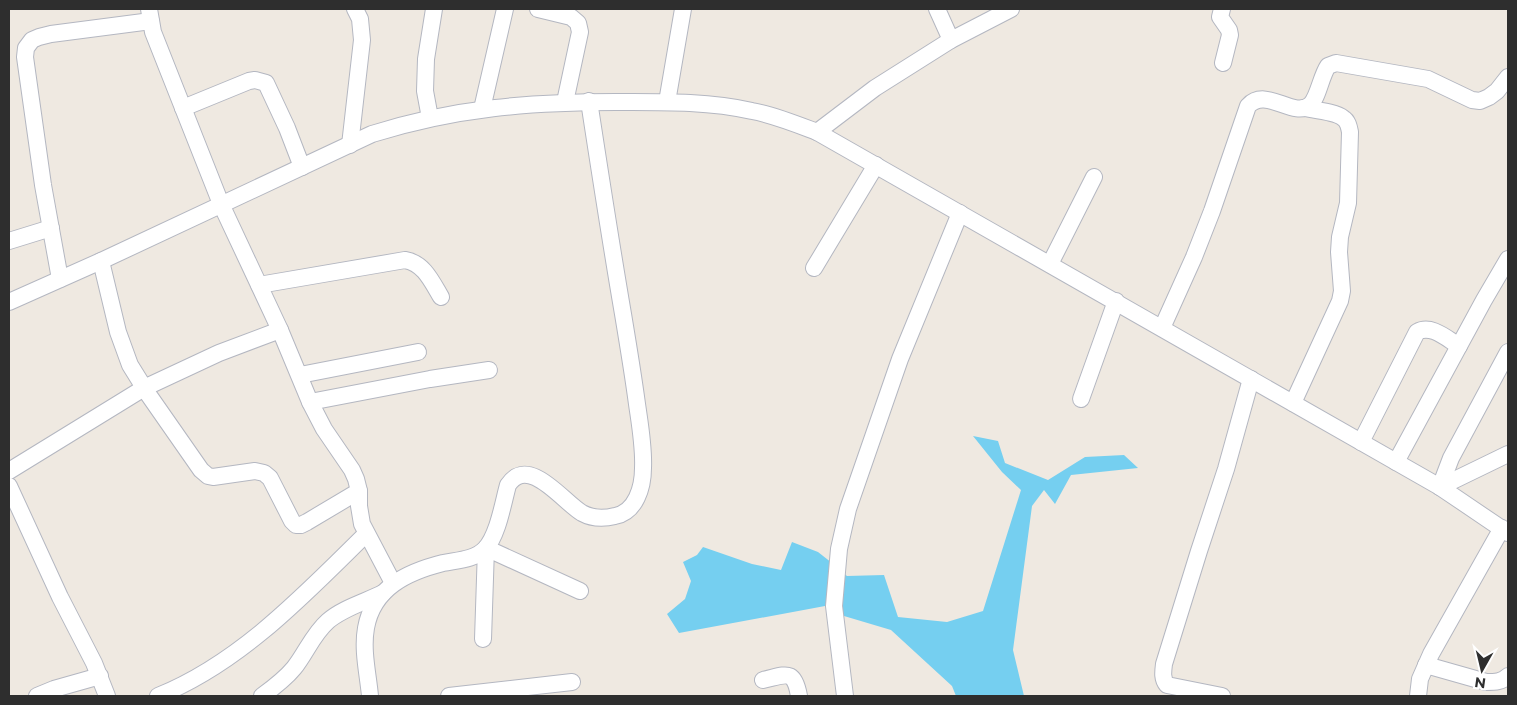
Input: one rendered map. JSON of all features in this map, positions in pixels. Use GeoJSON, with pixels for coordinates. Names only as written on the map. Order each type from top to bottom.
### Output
{"type":"FeatureCollection","features":[{"type":"Feature","properties":{"kind":"street"},"geometry":{"type":"LineString","coordinates":[[350,145],[362,40],[360,20],[355,9]]}},
{"type":"Feature","properties":{"kind":"street"},"geometry":{"type":"LineString","coordinates":[[430,118],[425,91],[426,59],[434,9]]}},
{"type":"Feature","properties":{"kind":"street"},"geometry":{"type":"LineString","coordinates":[[482,109],[505,9]]}},
{"type":"Feature","properties":{"kind":"street"},"geometry":{"type":"LineString","coordinates":[[538,9],[570,17],[578,23],[580,32],[565,102]]}},
{"type":"Feature","properties":{"kind":"street"},"geometry":{"type":"LineString","coordinates":[[667,102],[683,9]]}},
{"type":"Feature","properties":{"kind":"street"},"geometry":{"type":"LineString","coordinates":[[938,9],[951,40]]}},
{"type":"Feature","properties":{"kind":"street"},"geometry":{"type":"LineString","coordinates":[[817,132],[875,88],[951,40],[1011,9]]}},
{"type":"Feature","properties":{"kind":"street"},"geometry":{"type":"LineString","coordinates":[[1222,9],[1220,16],[1230,35],[1223,63]]}},
{"type":"Feature","properties":{"kind":"street"},"geometry":{"type":"LineString","coordinates":[[60,279],[50,228],[29,89],[25,57],[26,48],[32,40],[51,34],[150,15],[153,32],[221,204],[280,330],[310,402],[324,429],[352,470],[359,491],[360,515],[388,588]]}},
{"type":"Feature","properties":{"kind":"street"},"geometry":{"type":"LineString","coordinates":[[1304,108],[1312,104],[1328,66],[1336,63],[1428,79],[1472,100],[1489,97],[1497,91],[1508,77]]}},
{"type":"Feature","properties":{"kind":"street"},"geometry":{"type":"LineString","coordinates":[[184,108],[249,81],[262,81],[266,83],[302,167]]}},
{"type":"Feature","properties":{"kind":"street"},"geometry":{"type":"LineString","coordinates":[[1162,328],[1194,257],[1248,106],[1257,100],[1266,99],[1287,106],[1338,115],[1344,118],[1350,132],[1348,204],[1340,237],[1339,252],[1342,291],[1340,301],[1293,403]]}},
{"type":"Feature","properties":{"kind":"street"},"geometry":{"type":"LineString","coordinates":[[262,696],[278,684],[294,668],[315,635],[328,621],[340,613],[427,567],[476,556],[486,548],[493,537],[508,484],[517,476],[527,474],[537,477],[581,513],[594,518],[618,516],[628,510],[637,499],[643,469],[641,428],[607,224],[589,101]]}},
{"type":"Feature","properties":{"kind":"street"},"geometry":{"type":"LineString","coordinates":[[9,302],[101,262],[372,134],[430,118],[482,109],[589,101],[667,102],[715,106],[752,110],[778,117],[817,132],[960,212],[1440,487],[1505,531],[1449,620],[1420,679],[1418,696]]}},
{"type":"Feature","properties":{"kind":"street"},"geometry":{"type":"LineString","coordinates":[[814,268],[876,165]]}},
{"type":"Feature","properties":{"kind":"street"},"geometry":{"type":"LineString","coordinates":[[1050,264],[1094,177]]}},
{"type":"Feature","properties":{"kind":"street"},"geometry":{"type":"LineString","coordinates":[[845,696],[834,606],[839,549],[848,509],[900,359],[960,212]]}},
{"type":"Feature","properties":{"kind":"street"},"geometry":{"type":"LineString","coordinates":[[9,242],[50,228]]}},
{"type":"Feature","properties":{"kind":"street"},"geometry":{"type":"LineString","coordinates":[[1396,462],[1508,259]]}},
{"type":"Feature","properties":{"kind":"street"},"geometry":{"type":"LineString","coordinates":[[259,285],[405,260],[413,261],[422,267],[441,297]]}},
{"type":"Feature","properties":{"kind":"street"},"geometry":{"type":"LineString","coordinates":[[101,262],[120,340],[130,365],[201,470],[208,476],[213,477],[255,471],[264,473],[270,478],[292,521],[296,525],[302,525],[359,491]]}},
{"type":"Feature","properties":{"kind":"street"},"geometry":{"type":"LineString","coordinates":[[1081,399],[1116,301]]}},
{"type":"Feature","properties":{"kind":"street"},"geometry":{"type":"LineString","coordinates":[[1361,442],[1417,332],[1423,329],[1430,329],[1459,346]]}},
{"type":"Feature","properties":{"kind":"street"},"geometry":{"type":"LineString","coordinates":[[9,471],[144,388],[219,353],[280,330]]}},
{"type":"Feature","properties":{"kind":"street"},"geometry":{"type":"LineString","coordinates":[[300,375],[418,352]]}},
{"type":"Feature","properties":{"kind":"street"},"geometry":{"type":"LineString","coordinates":[[1440,487],[1451,458],[1508,352]]}},
{"type":"Feature","properties":{"kind":"street"},"geometry":{"type":"LineString","coordinates":[[310,402],[430,379],[489,370]]}},
{"type":"Feature","properties":{"kind":"street"},"geometry":{"type":"LineString","coordinates":[[1222,696],[1167,685],[1164,681],[1163,673],[1164,664],[1226,470],[1252,379]]}},
{"type":"Feature","properties":{"kind":"street"},"geometry":{"type":"LineString","coordinates":[[1440,487],[1508,454]]}},
{"type":"Feature","properties":{"kind":"street"},"geometry":{"type":"LineString","coordinates":[[9,486],[60,596],[100,676],[107,696]]}},
{"type":"Feature","properties":{"kind":"street"},"geometry":{"type":"LineString","coordinates":[[158,696],[193,680],[262,632],[366,534]]}},
{"type":"Feature","properties":{"kind":"street"},"geometry":{"type":"LineString","coordinates":[[486,548],[580,591]]}},
{"type":"Feature","properties":{"kind":"street"},"geometry":{"type":"LineString","coordinates":[[483,639],[486,548]]}},
{"type":"Feature","properties":{"kind":"street"},"geometry":{"type":"LineString","coordinates":[[370,696],[365,645],[366,627],[371,614],[388,588]]}},
{"type":"Feature","properties":{"kind":"street"},"geometry":{"type":"LineString","coordinates":[[1426,665],[1486,682],[1504,680],[1508,676]]}},
{"type":"Feature","properties":{"kind":"street"},"geometry":{"type":"LineString","coordinates":[[36,696],[100,676]]}},
{"type":"Feature","properties":{"kind":"street"},"geometry":{"type":"LineString","coordinates":[[762,680],[781,676],[794,678],[797,682],[799,696]]}},
{"type":"Feature","properties":{"kind":"street"},"geometry":{"type":"LineString","coordinates":[[449,696],[572,682]]}},
{"type":"Feature","properties":{"kind":"water"},"geometry":{"type":"Polygon","coordinates":[[[973,436],[998,441],[1005,463],[1048,480],[1085,457],[1124,455],[1138,468],[1071,475],[1055,504],[1044,490],[1032,506],[1013,650],[1024,696],[956,696],[952,686],[891,630],[844,616],[840,601],[841,571],[847,576],[884,575],[898,617],[947,622],[983,611],[1021,490],[1002,472],[973,436]]]}},
{"type":"Feature","properties":{"kind":"water"},"geometry":{"type":"Polygon","coordinates":[[[792,542],[818,552],[832,563],[825,606],[679,633],[667,614],[685,599],[691,581],[683,562],[697,555],[703,547],[752,564],[781,570],[792,542]]]}}]}
